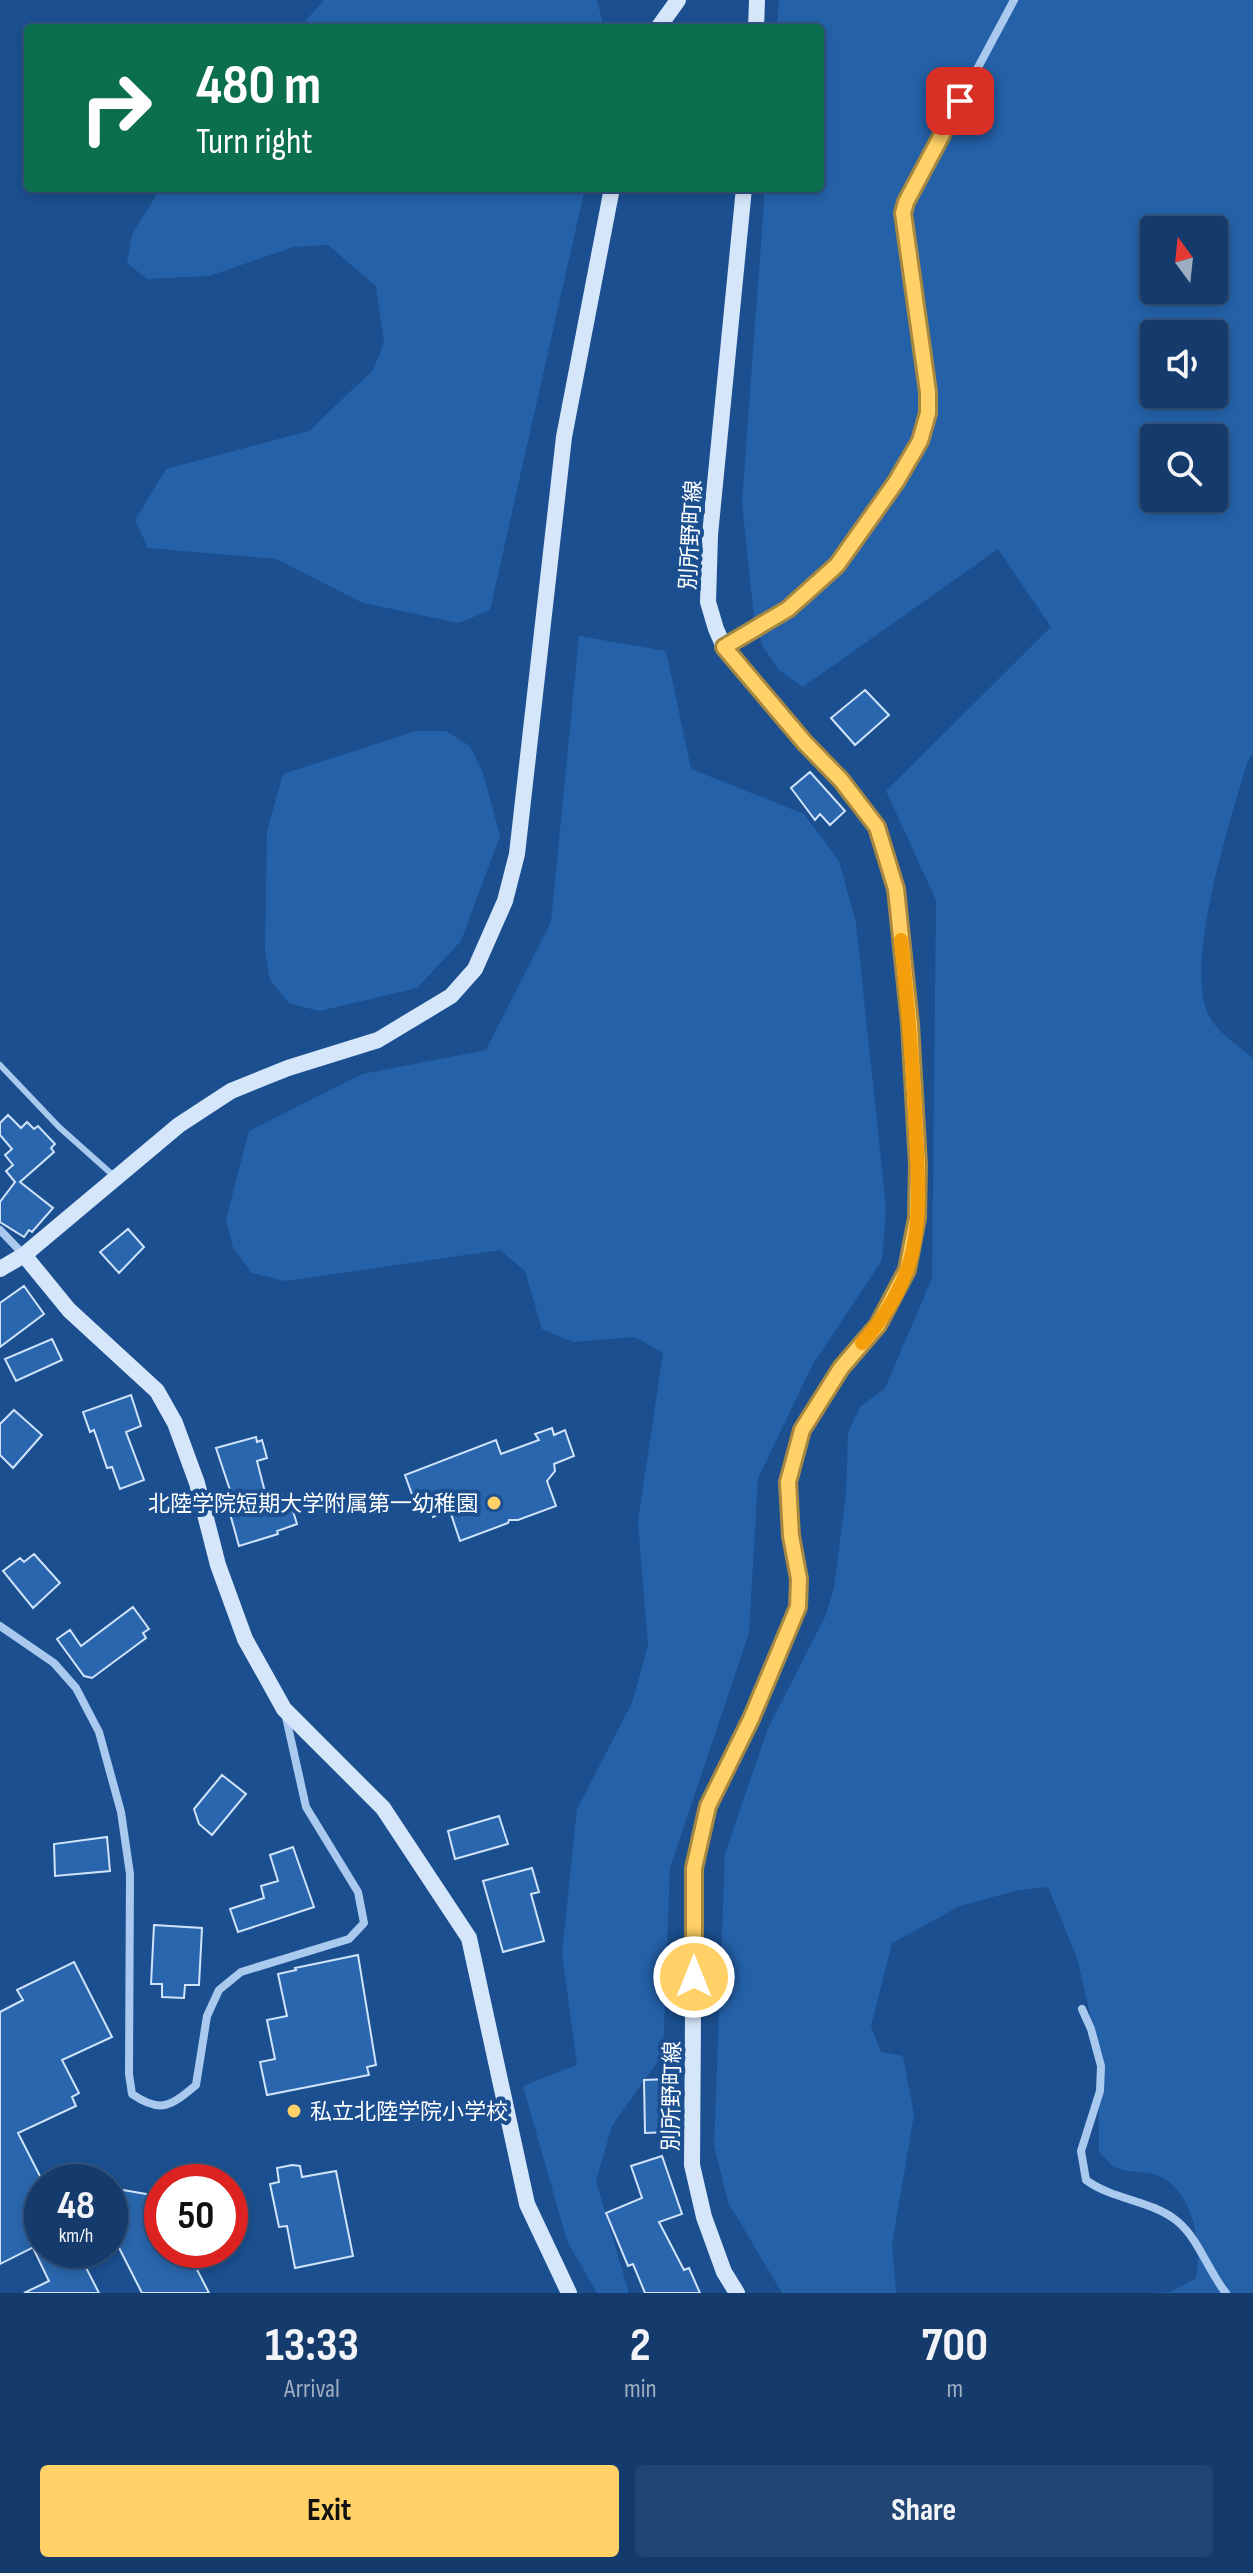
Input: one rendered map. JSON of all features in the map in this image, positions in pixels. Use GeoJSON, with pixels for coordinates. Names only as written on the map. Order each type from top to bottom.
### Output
{"type":"FeatureCollection","features":[{"type":"Feature","properties":{"kind":"street"},"geometry":{"type":"LineString","coordinates":[[661,24],[678,0]]}},
{"type":"Feature","properties":{"kind":"street"},"geometry":{"type":"LineString","coordinates":[[756,24],[757,0]]}},
{"type":"Feature","properties":{"kind":"street"},"geometry":{"type":"LineString","coordinates":[[724,647],[788,609],[837,565],[896,482],[920,441],[928,413],[928,392],[903,213],[906,202],[1014,0]]}},
{"type":"Feature","properties":{"kind":"street"},"geometry":{"type":"LineString","coordinates":[[0,1269],[24,1255],[179,1125],[231,1091],[288,1068],[378,1040],[451,996],[475,969],[505,901],[517,854],[564,437],[611,192]]}},
{"type":"Feature","properties":{"kind":"street","name":"別所野町線"},"geometry":{"type":"LineString","coordinates":[[737,2293],[724,2272],[704,2217],[692,2165],[694,1868],[708,1806],[751,1719],[798,1607],[799,1579],[791,1536],[788,1482],[802,1430],[841,1368],[878,1325],[907,1270],[917,1218],[918,1165],[910,1024],[896,889],[877,827],[841,780],[805,743],[724,647],[708,602],[710,535],[744,192]]}},
{"type":"Feature","properties":{"kind":"street"},"geometry":{"type":"LineString","coordinates":[[0,1230],[69,1310],[157,1391],[175,1423],[197,1483],[218,1565],[245,1639],[284,1709],[383,1808],[469,1938],[527,2204],[569,2293]]}},
{"type":"Feature","properties":{"kind":"street"},"geometry":{"type":"LineString","coordinates":[[0,1626],[54,1663],[76,1688],[99,1732],[121,1812],[130,1874],[129,2074],[132,2094],[157,2107],[175,2102],[196,2085],[207,2016],[219,1990],[241,1972],[349,1939],[364,1923],[358,1892],[306,1807],[284,1709]]}},
{"type":"Feature","properties":{"kind":"street"},"geometry":{"type":"LineString","coordinates":[[1082,2009],[1101,2066],[1100,2091],[1081,2151],[1086,2180],[1096,2188],[1163,2212],[1177,2221],[1226,2293]]}},
{"type":"Feature","properties":{"kind":"lane"},"geometry":{"type":"LineString","coordinates":[[0,1065],[59,1127],[115,1177]]}},
{"type":"Feature","properties":{"kind":"shaded area"},"geometry":{"type":"Polygon","coordinates":[[[324,0],[597,0],[603,24],[303,24],[324,0]]]}},
{"type":"Feature","properties":{"kind":"shaded area"},"geometry":{"type":"Polygon","coordinates":[[[779,0],[1253,0],[1253,753],[1247,763],[1221,856],[1201,969],[1203,999],[1212,1021],[1253,1058],[1253,2293],[1151,2293],[1171,2292],[1196,2278],[1198,2251],[1193,2222],[1181,2195],[1172,2185],[1155,2175],[1118,2168],[1099,2152],[1098,2048],[1077,1958],[1048,1887],[1019,1890],[960,1906],[892,1943],[871,2026],[881,2052],[903,2056],[914,2115],[892,2245],[896,2293],[782,2293],[728,2202],[714,2146],[725,1854],[768,1728],[825,1617],[834,1588],[846,1494],[848,1433],[860,1407],[885,1388],[932,1278],[936,900],[886,791],[1051,627],[998,549],[803,687],[779,670],[763,647],[754,617],[742,503],[765,192],[824,192],[824,24],[777,24],[779,0]]]}},
{"type":"Feature","properties":{"kind":"shaded area"},"geometry":{"type":"Polygon","coordinates":[[[158,192],[584,192],[490,610],[459,623],[363,603],[276,559],[148,548],[135,520],[166,469],[309,431],[373,370],[384,343],[376,286],[328,245],[294,247],[209,276],[147,279],[127,263],[132,234],[158,192]]]}},
{"type":"Feature","properties":{"kind":"shaded area"},"geometry":{"type":"Polygon","coordinates":[[[579,636],[666,651],[691,769],[804,814],[839,861],[856,923],[886,1207],[882,1260],[813,1364],[758,1478],[749,1633],[670,1868],[663,2054],[612,2126],[596,2181],[629,2293],[597,2293],[567,2241],[523,2086],[577,2065],[562,1953],[577,1809],[632,1703],[648,1645],[638,1521],[663,1353],[635,1337],[573,1342],[542,1329],[525,1271],[500,1250],[285,1281],[252,1273],[233,1248],[226,1219],[249,1131],[362,1074],[486,1050],[551,922],[579,636]]]}},
{"type":"Feature","properties":{"kind":"shaded area"},"geometry":{"type":"Polygon","coordinates":[[[416,731],[446,731],[470,746],[483,773],[500,836],[461,941],[417,988],[320,1011],[290,1004],[270,980],[265,950],[267,831],[283,774],[416,731]]]}},
{"type":"Feature","properties":{"kind":"building"},"geometry":{"type":"Polygon","coordinates":[[[865,690],[889,715],[855,745],[831,718],[865,690]]]}},
{"type":"Feature","properties":{"kind":"building"},"geometry":{"type":"Polygon","coordinates":[[[810,772],[845,811],[830,825],[820,814],[815,820],[791,788],[810,772]]]}},
{"type":"Feature","properties":{"kind":"building"},"geometry":{"type":"Polygon","coordinates":[[[8,1115],[21,1128],[27,1122],[34,1129],[38,1126],[55,1144],[51,1148],[54,1152],[20,1182],[53,1208],[24,1237],[0,1222],[0,1202],[15,1182],[6,1171],[13,1165],[5,1155],[12,1149],[0,1135],[0,1123],[8,1115]]]}},
{"type":"Feature","properties":{"kind":"building"},"geometry":{"type":"Polygon","coordinates":[[[128,1229],[144,1247],[119,1273],[100,1252],[128,1229]]]}},
{"type":"Feature","properties":{"kind":"building"},"geometry":{"type":"Polygon","coordinates":[[[24,1286],[44,1314],[0,1347],[0,1303],[24,1286]]]}},
{"type":"Feature","properties":{"kind":"building"},"geometry":{"type":"Polygon","coordinates":[[[52,1339],[62,1360],[16,1381],[5,1359],[52,1339]]]}},
{"type":"Feature","properties":{"kind":"building"},"geometry":{"type":"Polygon","coordinates":[[[131,1395],[141,1426],[126,1432],[144,1480],[120,1489],[112,1467],[107,1468],[94,1430],[90,1432],[83,1412],[131,1395]]]}},
{"type":"Feature","properties":{"kind":"building"},"geometry":{"type":"Polygon","coordinates":[[[14,1410],[42,1435],[13,1468],[0,1455],[0,1424],[14,1410]]]}},
{"type":"Feature","properties":{"kind":"building"},"geometry":{"type":"Polygon","coordinates":[[[552,1428],[554,1435],[565,1430],[574,1456],[554,1464],[555,1471],[547,1481],[556,1506],[518,1520],[509,1520],[460,1541],[450,1511],[433,1517],[426,1496],[414,1500],[405,1475],[496,1440],[501,1454],[539,1440],[535,1434],[552,1428]]]}},
{"type":"Feature","properties":{"kind":"building"},"geometry":{"type":"Polygon","coordinates":[[[256,1437],[257,1442],[262,1440],[267,1458],[257,1461],[267,1500],[282,1495],[283,1499],[289,1498],[297,1524],[277,1531],[278,1534],[239,1546],[229,1510],[236,1508],[216,1448],[256,1437]]]}},
{"type":"Feature","properties":{"kind":"building"},"geometry":{"type":"Polygon","coordinates":[[[34,1554],[60,1583],[33,1608],[3,1571],[20,1558],[24,1562],[34,1554]]]}},
{"type":"Feature","properties":{"kind":"building"},"geometry":{"type":"Polygon","coordinates":[[[133,1607],[149,1629],[143,1633],[146,1638],[92,1678],[84,1676],[57,1639],[70,1630],[81,1646],[133,1607]]]}},
{"type":"Feature","properties":{"kind":"building"},"geometry":{"type":"Polygon","coordinates":[[[222,1775],[246,1794],[212,1835],[199,1824],[194,1809],[222,1775]]]}},
{"type":"Feature","properties":{"kind":"building"},"geometry":{"type":"Polygon","coordinates":[[[499,1816],[508,1844],[455,1859],[448,1831],[499,1816]]]}},
{"type":"Feature","properties":{"kind":"building"},"geometry":{"type":"Polygon","coordinates":[[[107,1837],[110,1871],[55,1876],[54,1844],[107,1837]]]}},
{"type":"Feature","properties":{"kind":"building"},"geometry":{"type":"Polygon","coordinates":[[[293,1847],[314,1907],[238,1932],[230,1909],[264,1898],[261,1886],[278,1881],[270,1855],[293,1847]]]}},
{"type":"Feature","properties":{"kind":"building"},"geometry":{"type":"Polygon","coordinates":[[[532,1868],[539,1892],[531,1894],[544,1941],[503,1952],[483,1881],[532,1868]]]}},
{"type":"Feature","properties":{"kind":"building"},"geometry":{"type":"Polygon","coordinates":[[[154,1925],[202,1928],[199,1985],[185,1985],[184,1998],[162,1997],[162,1984],[151,1984],[154,1925]]]}},
{"type":"Feature","properties":{"kind":"building"},"geometry":{"type":"Polygon","coordinates":[[[358,1955],[376,2065],[367,2067],[369,2075],[267,2095],[260,2062],[275,2059],[267,2020],[287,2016],[278,1974],[358,1955]]]}},
{"type":"Feature","properties":{"kind":"building"},"geometry":{"type":"Polygon","coordinates":[[[74,1962],[112,2037],[62,2060],[79,2093],[72,2097],[76,2106],[18,2133],[34,2164],[24,2164],[24,2252],[0,2264],[0,2012],[23,2000],[17,1990],[74,1962]]]}},
{"type":"Feature","properties":{"kind":"building"},"geometry":{"type":"Polygon","coordinates":[[[669,2079],[670,2132],[645,2133],[644,2080],[669,2079]]]}},
{"type":"Feature","properties":{"kind":"building"},"geometry":{"type":"Polygon","coordinates":[[[662,2156],[682,2214],[659,2222],[684,2270],[689,2268],[700,2293],[645,2293],[633,2264],[628,2266],[606,2213],[642,2198],[631,2166],[662,2156]]]}},
{"type":"Feature","properties":{"kind":"building"},"geometry":{"type":"Polygon","coordinates":[[[300,2166],[302,2177],[336,2171],[353,2256],[295,2268],[287,2226],[279,2227],[270,2184],[279,2182],[277,2168],[300,2166]]]}},
{"type":"Feature","properties":{"kind":"building"},"geometry":{"type":"Polygon","coordinates":[[[128,2191],[144,2194],[144,2268],[196,2268],[209,2293],[142,2293],[128,2265],[128,2191]]]}},
{"type":"Feature","properties":{"kind":"building"},"geometry":{"type":"Polygon","coordinates":[[[43,2268],[86,2268],[99,2293],[24,2293],[49,2281],[43,2268]]]}},
{"type":"Feature","properties":{"kind":"slow traffic"},"geometry":{"type":"LineString","coordinates":[[862,1343],[878,1325],[907,1270],[917,1218],[918,1165],[912,1052],[901,940]]}},
{"type":"Feature","properties":{"kind":"place","name":"北陸学院短期大学附属第一幼稚園"},"geometry":{"type":"Point","coordinates":[494,1503]}},
{"type":"Feature","properties":{"kind":"place","name":"私立北陸学院小学校"},"geometry":{"type":"Point","coordinates":[294,2111]}},
{"type":"Feature","properties":{"kind":"route"},"geometry":{"type":"LineString","coordinates":[[694,1977],[694,1868],[708,1806],[751,1719],[798,1607],[799,1579],[791,1536],[788,1482],[802,1430],[841,1368],[878,1325],[907,1270],[917,1218],[918,1165],[910,1024],[896,889],[877,827],[841,780],[805,743],[724,647],[788,609],[837,565],[896,482],[920,441],[928,413],[928,392],[903,213],[960,101]]}}]}
